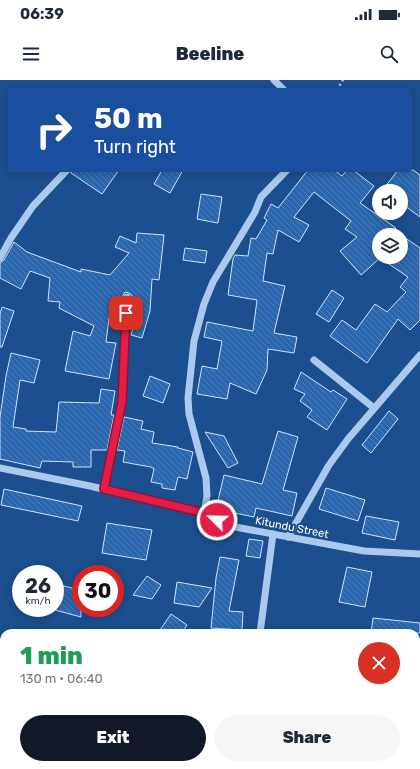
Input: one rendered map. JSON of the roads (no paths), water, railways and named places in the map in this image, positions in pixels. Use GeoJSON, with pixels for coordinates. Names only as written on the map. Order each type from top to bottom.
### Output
{"type":"FeatureCollection","features":[{"type":"Feature","properties":{"kind":"street"},"geometry":{"type":"LineString","coordinates":[[274,80],[282,88]]}},
{"type":"Feature","properties":{"kind":"street"},"geometry":{"type":"LineString","coordinates":[[0,258],[11,238],[33,206],[65,172]]}},
{"type":"Feature","properties":{"kind":"street"},"geometry":{"type":"LineString","coordinates":[[204,513],[208,496],[206,478],[189,414],[188,398],[194,341],[204,304],[214,282],[256,212],[261,197],[285,172]]}},
{"type":"Feature","properties":{"kind":"street"},"geometry":{"type":"LineString","coordinates":[[104,489],[122,402],[127,297]]}},
{"type":"Feature","properties":{"kind":"street"},"geometry":{"type":"LineString","coordinates":[[288,537],[329,466],[348,439],[420,355]]}},
{"type":"Feature","properties":{"kind":"street"},"geometry":{"type":"LineString","coordinates":[[314,360],[374,408]]}},
{"type":"Feature","properties":{"kind":"street","name":"Kitundu Street"},"geometry":{"type":"LineString","coordinates":[[0,468],[104,489],[204,513],[230,526],[364,551],[420,554]]}},
{"type":"Feature","properties":{"kind":"street"},"geometry":{"type":"LineString","coordinates":[[261,629],[273,534]]}}]}
